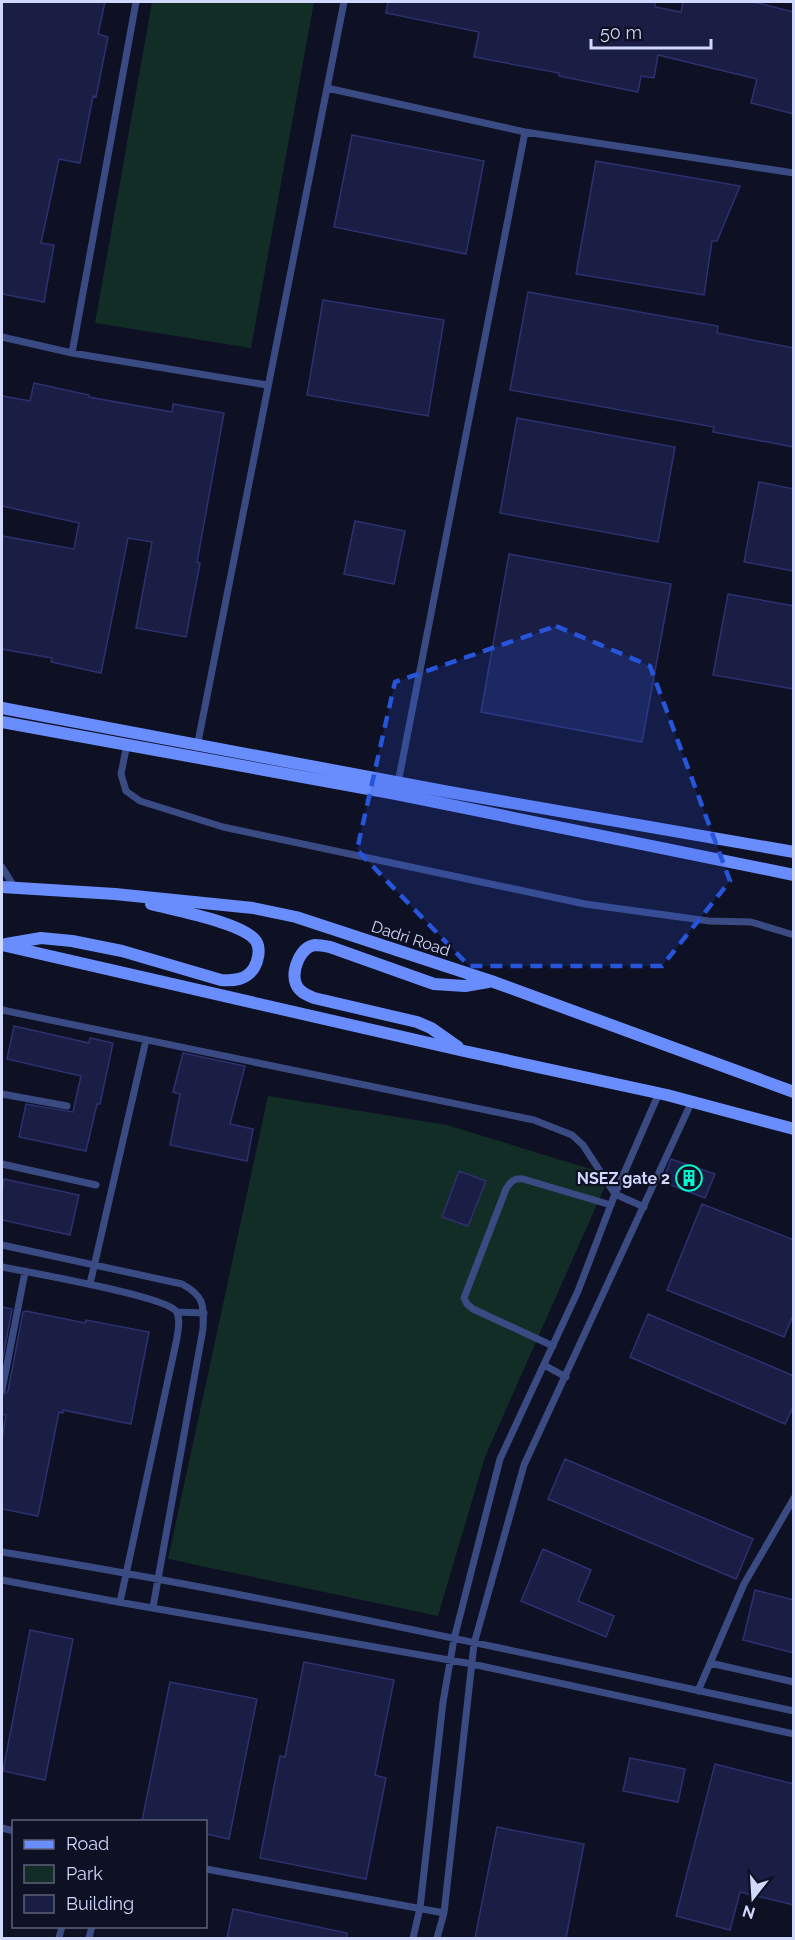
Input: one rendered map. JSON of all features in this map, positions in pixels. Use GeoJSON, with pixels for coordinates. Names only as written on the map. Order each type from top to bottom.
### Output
{"type":"FeatureCollection","features":[{"type":"Feature","properties":{"kind":"main road"},"geometry":{"type":"LineString","coordinates":[[2,708],[197,750],[397,788],[794,852]]}},
{"type":"Feature","properties":{"kind":"main road"},"geometry":{"type":"LineString","coordinates":[[2,722],[127,744],[197,750]]}},
{"type":"Feature","properties":{"kind":"main road"},"geometry":{"type":"LineString","coordinates":[[397,788],[794,875]]}},
{"type":"Feature","properties":{"kind":"main road","name":"Dadri Road"},"geometry":{"type":"LineString","coordinates":[[2,887],[115,894],[254,908],[296,918],[491,981],[794,1092]]}},
{"type":"Feature","properties":{"kind":"main road"},"geometry":{"type":"LineString","coordinates":[[2,945],[41,938],[72,941],[122,951],[221,980],[236,981],[246,977],[254,968],[258,958],[256,941],[237,928],[115,894]]}},
{"type":"Feature","properties":{"kind":"main road"},"geometry":{"type":"LineString","coordinates":[[2,945],[464,1051],[659,1093],[794,1129]]}},
{"type":"Feature","properties":{"kind":"main road"},"geometry":{"type":"LineString","coordinates":[[464,1051],[417,1022],[314,998],[302,992],[296,985],[294,973],[298,961],[309,948],[316,945],[330,947],[434,984],[465,986],[491,981]]}},
{"type":"Feature","properties":{"kind":"lane"},"geometry":{"type":"LineString","coordinates":[[72,353],[136,2]]}},
{"type":"Feature","properties":{"kind":"lane"},"geometry":{"type":"LineString","coordinates":[[197,750],[344,2]]}},
{"type":"Feature","properties":{"kind":"lane"},"geometry":{"type":"LineString","coordinates":[[327,88],[525,132],[794,173]]}},
{"type":"Feature","properties":{"kind":"lane"},"geometry":{"type":"LineString","coordinates":[[397,788],[525,132]]}},
{"type":"Feature","properties":{"kind":"lane"},"geometry":{"type":"LineString","coordinates":[[2,337],[72,353],[267,386]]}},
{"type":"Feature","properties":{"kind":"lane"},"geometry":{"type":"LineString","coordinates":[[127,744],[121,774],[126,791],[140,801],[223,827],[585,904],[709,921],[751,922],[794,935]]}},
{"type":"Feature","properties":{"kind":"lane"},"geometry":{"type":"LineString","coordinates":[[2,867],[15,889]]}},
{"type":"Feature","properties":{"kind":"lane"},"geometry":{"type":"LineString","coordinates":[[2,1010],[551,1124],[572,1135],[583,1145],[615,1194],[644,1207]]}},
{"type":"Feature","properties":{"kind":"lane"},"geometry":{"type":"LineString","coordinates":[[90,1284],[146,1040]]}},
{"type":"Feature","properties":{"kind":"lane"},"geometry":{"type":"LineString","coordinates":[[413,1938],[420,1908],[443,1702],[450,1660],[500,1459],[578,1291],[615,1194],[659,1093]]}},
{"type":"Feature","properties":{"kind":"lane"},"geometry":{"type":"LineString","coordinates":[[2,1094],[67,1106]]}},
{"type":"Feature","properties":{"kind":"lane"},"geometry":{"type":"LineString","coordinates":[[437,1938],[444,1913],[474,1644],[524,1466],[692,1101]]}},
{"type":"Feature","properties":{"kind":"lane"},"geometry":{"type":"LineString","coordinates":[[2,1164],[96,1185]]}},
{"type":"Feature","properties":{"kind":"lane"},"geometry":{"type":"LineString","coordinates":[[553,1346],[473,1309],[466,1304],[464,1298],[506,1189],[516,1178],[523,1179],[611,1205]]}},
{"type":"Feature","properties":{"kind":"lane"},"geometry":{"type":"LineString","coordinates":[[2,1245],[182,1284],[195,1292],[202,1302],[203,1329],[153,1607]]}},
{"type":"Feature","properties":{"kind":"lane"},"geometry":{"type":"LineString","coordinates":[[2,1267],[90,1284],[170,1306],[177,1312],[179,1323],[177,1338],[120,1602]]}},
{"type":"Feature","properties":{"kind":"lane"},"geometry":{"type":"LineString","coordinates":[[2,1390],[25,1272]]}},
{"type":"Feature","properties":{"kind":"lane"},"geometry":{"type":"LineString","coordinates":[[177,1312],[204,1312]]}},
{"type":"Feature","properties":{"kind":"lane"},"geometry":{"type":"LineString","coordinates":[[544,1365],[566,1377]]}},
{"type":"Feature","properties":{"kind":"lane"},"geometry":{"type":"LineString","coordinates":[[698,1691],[744,1584],[794,1498]]}},
{"type":"Feature","properties":{"kind":"lane"},"geometry":{"type":"LineString","coordinates":[[2,1552],[125,1572],[794,1711]]}},
{"type":"Feature","properties":{"kind":"lane"},"geometry":{"type":"LineString","coordinates":[[2,1580],[472,1664],[794,1734]]}},
{"type":"Feature","properties":{"kind":"lane"},"geometry":{"type":"LineString","coordinates":[[710,1664],[794,1682]]}},
{"type":"Feature","properties":{"kind":"lane"},"geometry":{"type":"LineString","coordinates":[[207,1869],[444,1913]]}},
{"type":"Feature","properties":{"kind":"highlighted area"},"geometry":{"type":"Polygon","coordinates":[[[556,626],[650,666],[730,881],[662,966],[469,966],[357,850],[395,682],[556,626]]]}},
{"type":"Feature","properties":{"kind":"green space"},"geometry":{"type":"Polygon","coordinates":[[[152,2],[314,2],[251,348],[95,323],[152,2]]]}},
{"type":"Feature","properties":{"kind":"green space"},"geometry":{"type":"Polygon","coordinates":[[[268,1096],[447,1125],[610,1175],[485,1457],[438,1616],[168,1559],[268,1096]]]}},
{"type":"Feature","properties":{"kind":"building"},"geometry":{"type":"Polygon","coordinates":[[[2,2],[105,2],[98,34],[108,37],[96,97],[93,96],[80,163],[59,159],[41,243],[54,245],[44,302],[2,294],[2,2]]]}},
{"type":"Feature","properties":{"kind":"building"},"geometry":{"type":"Polygon","coordinates":[[[388,2],[655,2],[655,7],[681,12],[683,2],[754,2],[794,12],[794,114],[751,103],[757,79],[658,55],[654,78],[641,76],[638,92],[559,76],[559,73],[474,57],[479,32],[386,13],[388,2]]]}},
{"type":"Feature","properties":{"kind":"building"},"geometry":{"type":"Polygon","coordinates":[[[352,135],[484,161],[466,254],[334,227],[352,135]]]}},
{"type":"Feature","properties":{"kind":"building"},"geometry":{"type":"Polygon","coordinates":[[[596,161],[740,186],[717,241],[712,241],[704,295],[576,274],[596,161]]]}},
{"type":"Feature","properties":{"kind":"building"},"geometry":{"type":"Polygon","coordinates":[[[528,292],[718,326],[717,333],[794,348],[794,447],[713,432],[714,427],[510,390],[528,292]]]}},
{"type":"Feature","properties":{"kind":"building"},"geometry":{"type":"Polygon","coordinates":[[[323,300],[444,320],[428,416],[307,395],[323,300]]]}},
{"type":"Feature","properties":{"kind":"building"},"geometry":{"type":"Polygon","coordinates":[[[34,383],[89,395],[89,397],[172,412],[173,404],[224,413],[186,637],[136,628],[152,542],[128,538],[101,673],[51,662],[52,658],[2,649],[2,536],[74,549],[79,523],[2,506],[2,396],[30,401],[34,383]]]}},
{"type":"Feature","properties":{"kind":"building"},"geometry":{"type":"Polygon","coordinates":[[[517,418],[675,447],[658,542],[500,513],[517,418]]]}},
{"type":"Feature","properties":{"kind":"building"},"geometry":{"type":"Polygon","coordinates":[[[759,482],[794,489],[794,571],[744,562],[759,482]]]}},
{"type":"Feature","properties":{"kind":"building"},"geometry":{"type":"Polygon","coordinates":[[[355,521],[405,531],[394,584],[344,574],[355,521]]]}},
{"type":"Feature","properties":{"kind":"building"},"geometry":{"type":"Polygon","coordinates":[[[509,554],[671,584],[642,742],[481,712],[509,554]]]}},
{"type":"Feature","properties":{"kind":"building"},"geometry":{"type":"Polygon","coordinates":[[[728,594],[794,606],[794,689],[713,675],[728,594]]]}},
{"type":"Feature","properties":{"kind":"building"},"geometry":{"type":"Polygon","coordinates":[[[14,1026],[89,1043],[90,1038],[113,1043],[100,1104],[97,1104],[86,1151],[19,1137],[26,1104],[73,1112],[81,1076],[7,1059],[14,1026]]]}},
{"type":"Feature","properties":{"kind":"building"},"geometry":{"type":"Polygon","coordinates":[[[183,1053],[245,1066],[230,1124],[253,1129],[247,1161],[170,1145],[180,1094],[173,1092],[183,1053]]]}},
{"type":"Feature","properties":{"kind":"building","name":"NSEZ gate 2"},"geometry":{"type":"Polygon","coordinates":[[[671,1159],[715,1174],[705,1198],[663,1182],[671,1159]]]}},
{"type":"Feature","properties":{"kind":"building"},"geometry":{"type":"Polygon","coordinates":[[[459,1171],[486,1181],[468,1226],[442,1217],[459,1171]]]}},
{"type":"Feature","properties":{"kind":"building"},"geometry":{"type":"Polygon","coordinates":[[[4,1179],[79,1195],[70,1235],[2,1220],[4,1179]]]}},
{"type":"Feature","properties":{"kind":"building"},"geometry":{"type":"Polygon","coordinates":[[[702,1204],[794,1240],[794,1313],[784,1337],[667,1290],[702,1204]]]}},
{"type":"Feature","properties":{"kind":"building"},"geometry":{"type":"Polygon","coordinates":[[[2,1307],[12,1309],[2,1363],[2,1307]]]}},
{"type":"Feature","properties":{"kind":"building"},"geometry":{"type":"Polygon","coordinates":[[[23,1312],[85,1323],[86,1320],[149,1332],[131,1424],[63,1410],[63,1413],[59,1412],[38,1516],[2,1509],[2,1439],[6,1415],[2,1414],[2,1396],[8,1391],[23,1312]]]}},
{"type":"Feature","properties":{"kind":"building"},"geometry":{"type":"Polygon","coordinates":[[[648,1314],[794,1376],[794,1405],[785,1424],[630,1357],[648,1314]]]}},
{"type":"Feature","properties":{"kind":"building"},"geometry":{"type":"Polygon","coordinates":[[[565,1459],[753,1539],[736,1579],[548,1499],[565,1459]]]}},
{"type":"Feature","properties":{"kind":"building"},"geometry":{"type":"Polygon","coordinates":[[[543,1549],[591,1570],[578,1601],[614,1616],[606,1637],[521,1601],[543,1549]]]}},
{"type":"Feature","properties":{"kind":"building"},"geometry":{"type":"Polygon","coordinates":[[[755,1590],[794,1600],[794,1653],[743,1640],[755,1590]]]}},
{"type":"Feature","properties":{"kind":"building"},"geometry":{"type":"Polygon","coordinates":[[[30,1630],[73,1639],[45,1780],[3,1771],[30,1630]]]}},
{"type":"Feature","properties":{"kind":"building"},"geometry":{"type":"Polygon","coordinates":[[[304,1662],[394,1680],[375,1775],[386,1778],[366,1879],[260,1858],[280,1756],[285,1757],[304,1662]]]}},
{"type":"Feature","properties":{"kind":"building"},"geometry":{"type":"Polygon","coordinates":[[[170,1682],[257,1699],[229,1839],[207,1834],[207,1820],[142,1820],[170,1682]]]}},
{"type":"Feature","properties":{"kind":"building"},"geometry":{"type":"Polygon","coordinates":[[[630,1758],[685,1769],[678,1802],[623,1791],[630,1758]]]}},
{"type":"Feature","properties":{"kind":"building"},"geometry":{"type":"Polygon","coordinates":[[[715,1764],[794,1784],[794,1905],[740,1892],[730,1930],[676,1916],[715,1764]]]}},
{"type":"Feature","properties":{"kind":"building"},"geometry":{"type":"Polygon","coordinates":[[[497,1827],[584,1844],[566,1938],[475,1938],[497,1827]]]}},
{"type":"Feature","properties":{"kind":"building"},"geometry":{"type":"Polygon","coordinates":[[[233,1909],[347,1933],[347,1938],[227,1938],[233,1909]]]}},
{"type":"Feature","properties":{"kind":"place","name":"NSEZ gate 2"},"geometry":{"type":"Point","coordinates":[689,1178]}}]}
